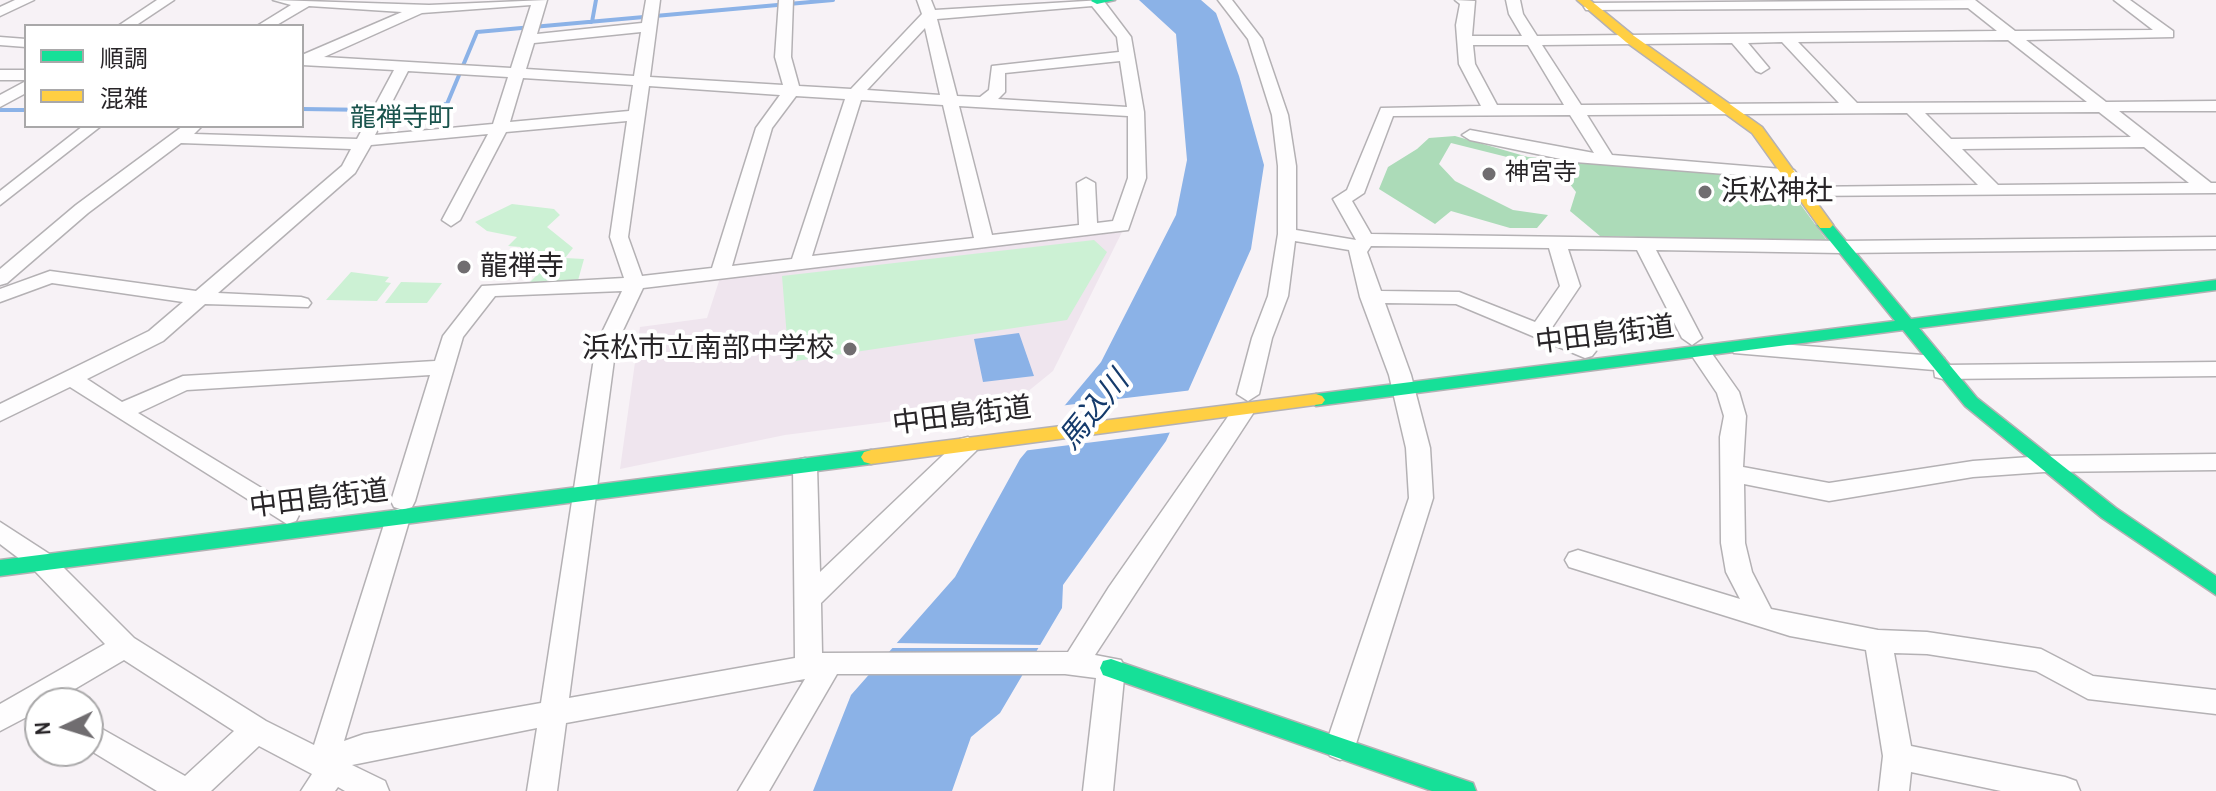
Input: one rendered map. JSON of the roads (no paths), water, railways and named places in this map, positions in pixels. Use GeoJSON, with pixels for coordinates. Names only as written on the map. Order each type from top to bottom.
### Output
{"type":"FeatureCollection","features":[{"type":"Feature","properties":{"kind":"street"},"geometry":{"type":"LineString","coordinates":[[0,12],[27,0]]}},
{"type":"Feature","properties":{"kind":"street"},"geometry":{"type":"LineString","coordinates":[[128,24],[167,0]]}},
{"type":"Feature","properties":{"kind":"street"},"geometry":{"type":"LineString","coordinates":[[280,0],[421,8],[539,0],[499,130],[451,220]]}},
{"type":"Feature","properties":{"kind":"street"},"geometry":{"type":"LineString","coordinates":[[304,61],[440,0]]}},
{"type":"Feature","properties":{"kind":"street"},"geometry":{"type":"LineString","coordinates":[[324,774],[453,336],[489,290],[573,289],[635,283],[1121,226],[1137,178],[1136,112],[1124,37],[1096,0]]}},
{"type":"Feature","properties":{"kind":"street"},"geometry":{"type":"LineString","coordinates":[[800,263],[852,102],[926,8],[1108,0]]}},
{"type":"Feature","properties":{"kind":"street"},"geometry":{"type":"LineString","coordinates":[[1070,664],[1118,594],[1236,403],[1278,296],[1287,234],[1287,166],[1280,115],[1255,39],[1225,0]]}},
{"type":"Feature","properties":{"kind":"street"},"geometry":{"type":"LineString","coordinates":[[1462,0],[1468,1],[1464,41],[1467,64],[1492,112]]}},
{"type":"Feature","properties":{"kind":"street"},"geometry":{"type":"LineString","coordinates":[[1513,0],[1516,14],[1606,159]]}},
{"type":"Feature","properties":{"kind":"street"},"geometry":{"type":"LineString","coordinates":[[1464,41],[2168,34],[2121,0]]}},
{"type":"Feature","properties":{"kind":"street"},"geometry":{"type":"LineString","coordinates":[[268,24],[309,1]]}},
{"type":"Feature","properties":{"kind":"street"},"geometry":{"type":"LineString","coordinates":[[1587,3],[1968,2],[2213,190]]}},
{"type":"Feature","properties":{"kind":"street"},"geometry":{"type":"LineString","coordinates":[[721,273],[725,248],[764,128],[787,97],[783,57],[786,3]]}},
{"type":"Feature","properties":{"kind":"street"},"geometry":{"type":"LineString","coordinates":[[1587,3],[1630,39],[1757,130],[1841,247],[1899,320],[1940,368],[2003,432],[2216,587]]}},
{"type":"Feature","properties":{"kind":"street"},"geometry":{"type":"LineString","coordinates":[[926,8],[984,242]]}},
{"type":"Feature","properties":{"kind":"street"},"geometry":{"type":"LineString","coordinates":[[530,31],[650,15],[619,237],[635,283],[606,345],[542,791]]}},
{"type":"Feature","properties":{"kind":"street"},"geometry":{"type":"LineString","coordinates":[[1786,38],[1854,110]]}},
{"type":"Feature","properties":{"kind":"street"},"geometry":{"type":"LineString","coordinates":[[1737,39],[1761,68]]}},
{"type":"Feature","properties":{"kind":"street"},"geometry":{"type":"LineString","coordinates":[[0,41],[24,43]]}},
{"type":"Feature","properties":{"kind":"street"},"geometry":{"type":"LineString","coordinates":[[984,102],[997,92],[997,69],[1129,56]]}},
{"type":"Feature","properties":{"kind":"street"},"geometry":{"type":"LineString","coordinates":[[304,61],[640,81],[852,102],[948,100],[1136,112]]}},
{"type":"Feature","properties":{"kind":"street"},"geometry":{"type":"LineString","coordinates":[[0,413],[156,336],[345,173],[365,142],[403,67]]}},
{"type":"Feature","properties":{"kind":"street"},"geometry":{"type":"LineString","coordinates":[[1,76],[24,75]]}},
{"type":"Feature","properties":{"kind":"street"},"geometry":{"type":"LineString","coordinates":[[0,102],[24,87]]}},
{"type":"Feature","properties":{"kind":"street"},"geometry":{"type":"LineString","coordinates":[[1340,747],[1421,498],[1418,448],[1402,382],[1370,297],[1362,243],[1342,199],[1355,193],[1387,111],[2216,106]]}},
{"type":"Feature","properties":{"kind":"street"},"geometry":{"type":"LineString","coordinates":[[2007,108],[2048,143]]}},
{"type":"Feature","properties":{"kind":"street"},"geometry":{"type":"LineString","coordinates":[[1913,110],[1992,189]]}},
{"type":"Feature","properties":{"kind":"street"},"geometry":{"type":"LineString","coordinates":[[174,138],[365,142],[637,115]]}},
{"type":"Feature","properties":{"kind":"street"},"geometry":{"type":"LineString","coordinates":[[0,200],[9,185],[90,128]]}},
{"type":"Feature","properties":{"kind":"street"},"geometry":{"type":"LineString","coordinates":[[0,279],[82,209],[191,128]]}},
{"type":"Feature","properties":{"kind":"street"},"geometry":{"type":"LineString","coordinates":[[1470,135],[1520,147],[1606,159],[1788,174]]}},
{"type":"Feature","properties":{"kind":"street"},"geometry":{"type":"LineString","coordinates":[[1947,144],[2147,142]]}},
{"type":"Feature","properties":{"kind":"street"},"geometry":{"type":"LineString","coordinates":[[1086,183],[1088,230]]}},
{"type":"Feature","properties":{"kind":"street"},"geometry":{"type":"LineString","coordinates":[[1801,192],[2213,190]]}},
{"type":"Feature","properties":{"kind":"street"},"geometry":{"type":"LineString","coordinates":[[1287,234],[1362,243],[1841,247],[2216,243]]}},
{"type":"Feature","properties":{"kind":"street"},"geometry":{"type":"LineString","coordinates":[[1539,332],[1570,286],[1557,244]]}},
{"type":"Feature","properties":{"kind":"street"},"geometry":{"type":"LineString","coordinates":[[1644,245],[1696,345],[1728,392],[1735,416],[1731,437],[1733,543],[1739,572],[1762,616]]}},
{"type":"Feature","properties":{"kind":"street","name":"中田島街道"},"geometry":{"type":"LineString","coordinates":[[1402,382],[1585,351],[1696,345],[1741,348],[2216,271]]}},
{"type":"Feature","properties":{"kind":"street"},"geometry":{"type":"LineString","coordinates":[[0,296],[50,277],[200,298],[301,303]]}},
{"type":"Feature","properties":{"kind":"street","name":"中田島街道"},"geometry":{"type":"LineString","coordinates":[[585,486],[805,466],[968,445],[1236,403],[1899,320],[2216,285]]}},
{"type":"Feature","properties":{"kind":"street"},"geometry":{"type":"LineString","coordinates":[[1370,297],[1455,297],[1585,351]]}},
{"type":"Feature","properties":{"kind":"street"},"geometry":{"type":"LineString","coordinates":[[1741,348],[1940,368],[2216,369]]}},
{"type":"Feature","properties":{"kind":"street"},"geometry":{"type":"LineString","coordinates":[[120,412],[183,383],[443,367]]}},
{"type":"Feature","properties":{"kind":"street"},"geometry":{"type":"LineString","coordinates":[[71,378],[120,412],[287,515]]}},
{"type":"Feature","properties":{"kind":"street","name":"中田島街道"},"geometry":{"type":"LineString","coordinates":[[23,555],[585,486],[1025,422],[1236,403]]}},
{"type":"Feature","properties":{"kind":"street"},"geometry":{"type":"LineString","coordinates":[[808,599],[968,445]]}},
{"type":"Feature","properties":{"kind":"street"},"geometry":{"type":"LineString","coordinates":[[1734,474],[1829,492],[1973,469],[2044,464],[2216,462]]}},
{"type":"Feature","properties":{"kind":"street"},"geometry":{"type":"LineString","coordinates":[[753,791],[819,664],[808,599],[805,466]]}},
{"type":"Feature","properties":{"kind":"street","name":"中田島街道"},"geometry":{"type":"LineString","coordinates":[[0,568],[23,555],[287,515],[401,510]]}},
{"type":"Feature","properties":{"kind":"street"},"geometry":{"type":"LineString","coordinates":[[0,531],[124,646],[324,774],[374,791]]}},
{"type":"Feature","properties":{"kind":"street"},"geometry":{"type":"LineString","coordinates":[[1578,560],[1762,616],[1878,641],[1927,643],[2041,660],[2088,687],[2216,702]]}},
{"type":"Feature","properties":{"kind":"street"},"geometry":{"type":"LineString","coordinates":[[1878,641],[1898,756],[1894,791]]}},
{"type":"Feature","properties":{"kind":"street"},"geometry":{"type":"LineString","coordinates":[[60,687],[124,646]]}},
{"type":"Feature","properties":{"kind":"street"},"geometry":{"type":"LineString","coordinates":[[324,774],[364,747],[819,664],[1070,664],[1111,668],[1464,791]]}},
{"type":"Feature","properties":{"kind":"street"},"geometry":{"type":"LineString","coordinates":[[1098,791],[1111,668]]}},
{"type":"Feature","properties":{"kind":"street"},"geometry":{"type":"LineString","coordinates":[[0,719],[24,708]]}},
{"type":"Feature","properties":{"kind":"street"},"geometry":{"type":"LineString","coordinates":[[190,791],[256,730]]}},
{"type":"Feature","properties":{"kind":"street"},"geometry":{"type":"LineString","coordinates":[[104,744],[184,791]]}},
{"type":"Feature","properties":{"kind":"street"},"geometry":{"type":"LineString","coordinates":[[1898,756],[2065,791]]}},
{"type":"Feature","properties":{"kind":"water","name":"馬込川"},"geometry":{"type":"Polygon","coordinates":[[[1139,0],[1201,0],[1216,13],[1239,76],[1264,165],[1251,249],[1166,441],[1063,585],[1062,608],[1000,713],[971,737],[952,791],[813,791],[851,695],[955,577],[1020,459],[1101,362],[1176,215],[1187,160],[1176,34],[1139,0]]]}},
{"type":"Feature","properties":{"kind":"water"},"geometry":{"type":"Polygon","coordinates":[[[1019,333],[1034,376],[983,382],[974,339],[1019,333]]]}},
{"type":"Feature","properties":{"kind":"waterway"},"geometry":{"type":"LineString","coordinates":[[592,22],[596,0]]}},
{"type":"Feature","properties":{"kind":"waterway"},"geometry":{"type":"LineString","coordinates":[[592,22],[833,0]]}},
{"type":"Feature","properties":{"kind":"waterway"},"geometry":{"type":"LineString","coordinates":[[304,109],[374,110],[447,104],[477,32],[592,22]]}},
{"type":"Feature","properties":{"kind":"waterway"},"geometry":{"type":"LineString","coordinates":[[0,110],[24,110]]}},
{"type":"Feature","properties":{"kind":"place","name":"神宮寺"},"geometry":{"type":"Point","coordinates":[1489,174]}},
{"type":"Feature","properties":{"kind":"place","name":"浜松神社"},"geometry":{"type":"Point","coordinates":[1705,192]}},
{"type":"Feature","properties":{"kind":"place","name":"龍禅寺"},"geometry":{"type":"Point","coordinates":[464,267]}},
{"type":"Feature","properties":{"kind":"place","name":"浜松市立南部中学校"},"geometry":{"type":"Point","coordinates":[850,349]}},
{"type":"Feature","properties":{"kind":"district","name":"龍禅寺町"},"geometry":{"type":"Point","coordinates":[402,119]}}]}
